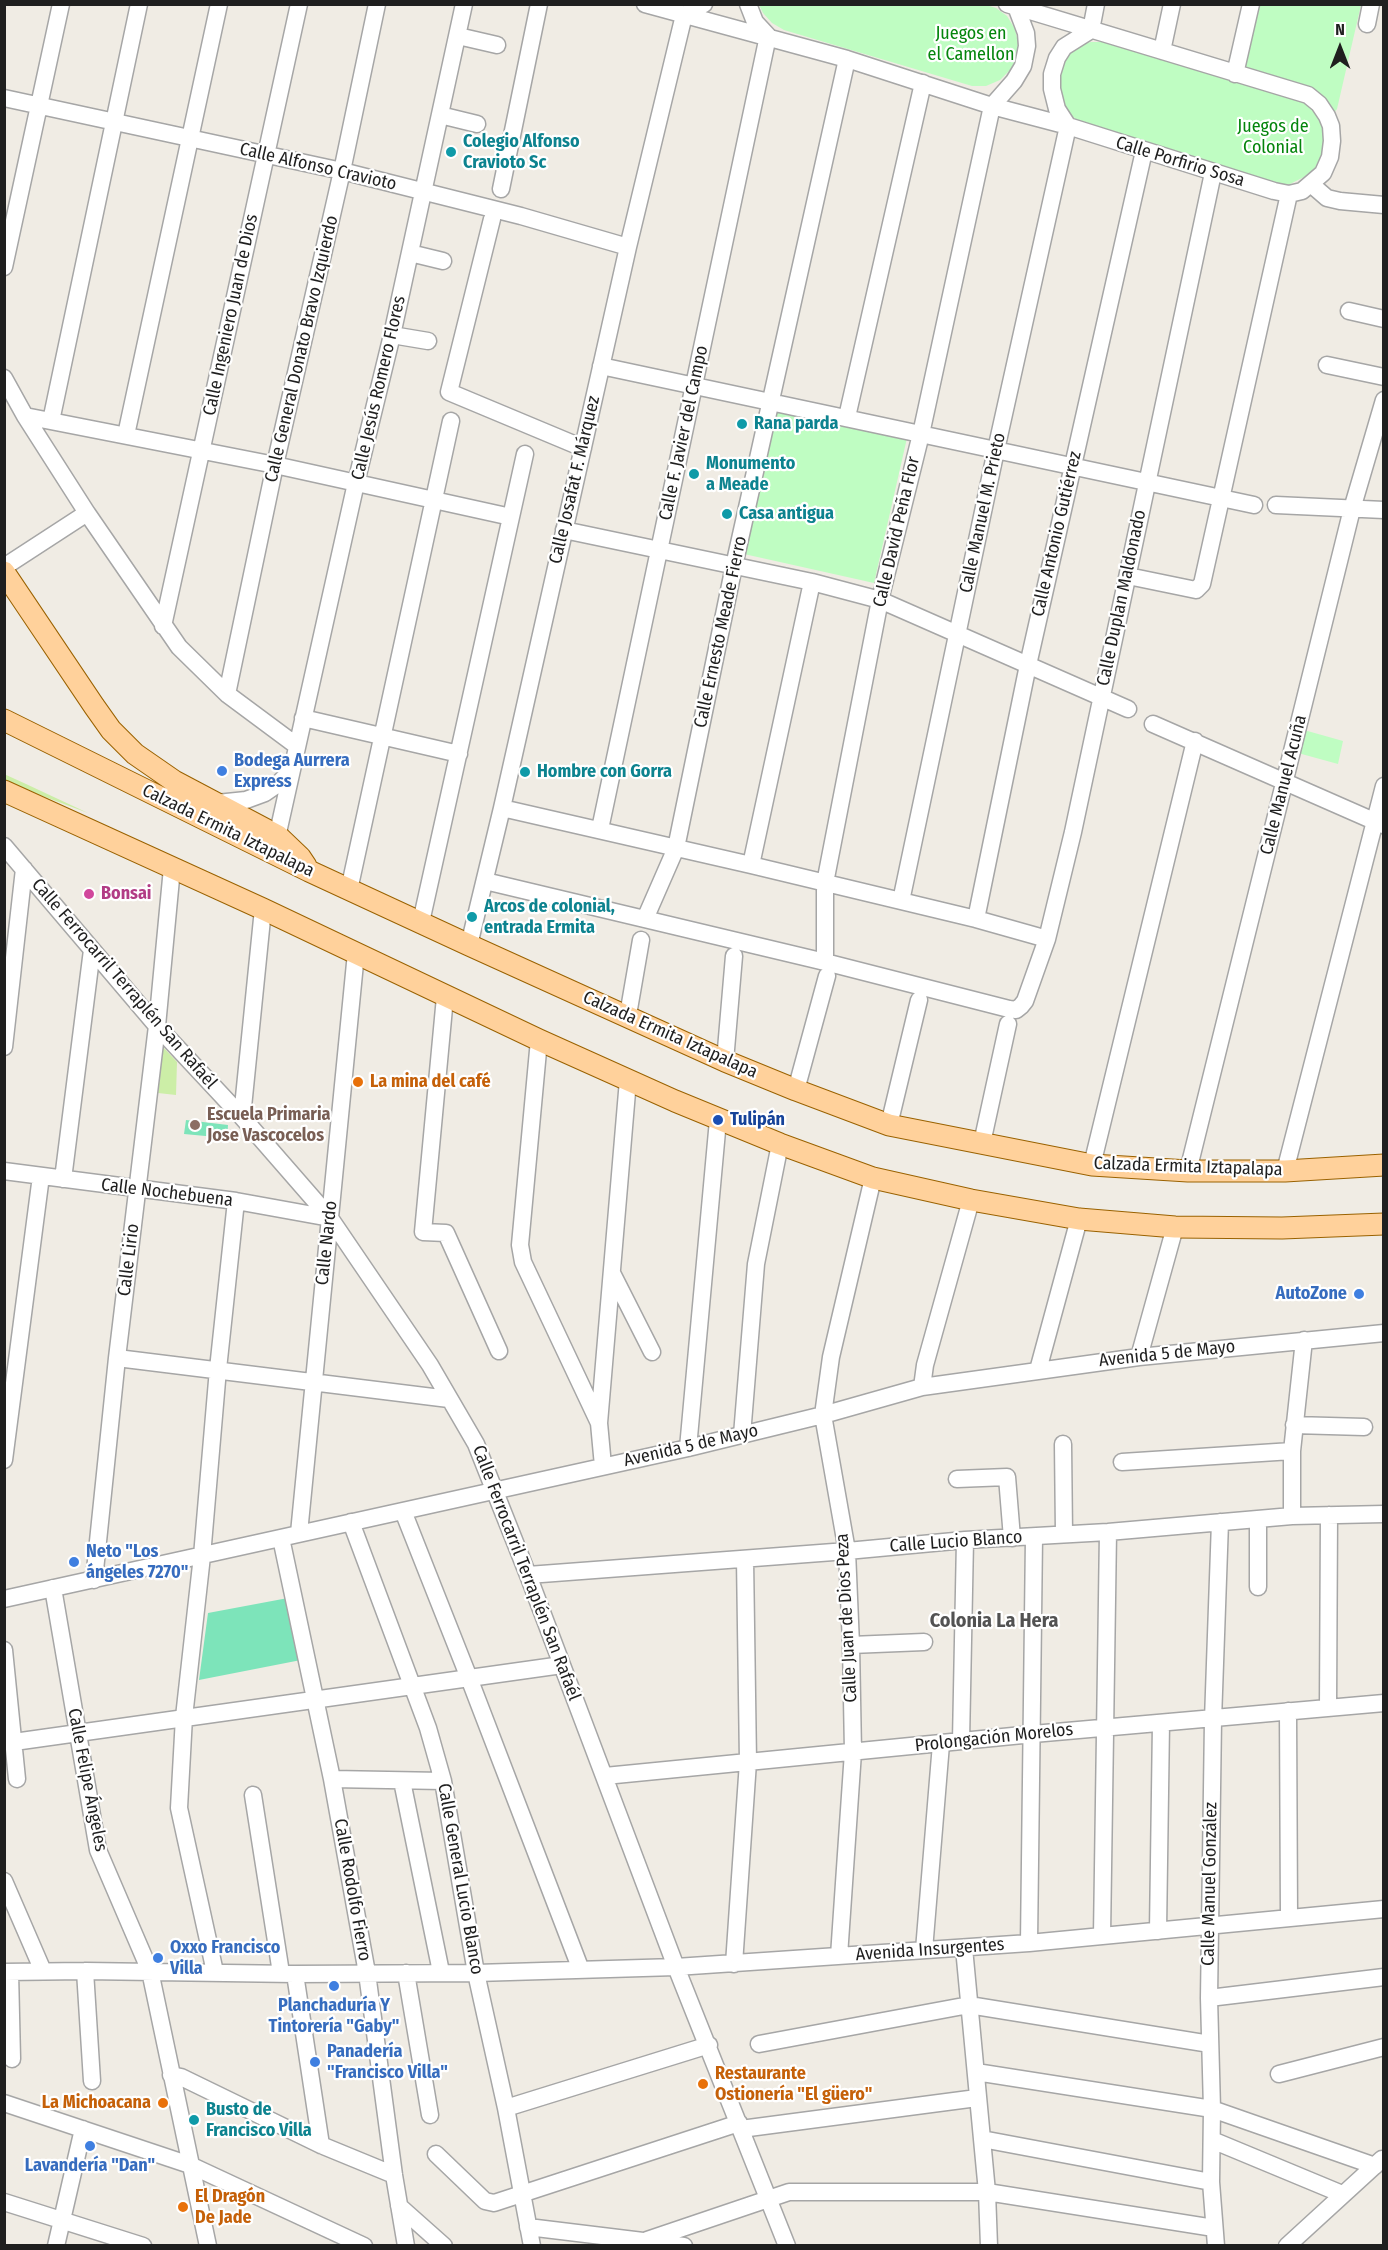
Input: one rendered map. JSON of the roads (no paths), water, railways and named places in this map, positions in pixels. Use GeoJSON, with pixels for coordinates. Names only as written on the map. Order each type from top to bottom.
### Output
{"type":"FeatureCollection","features":[{"type":"Feature","properties":{"kind":"main road"},"geometry":{"type":"LineString","coordinates":[[4,572],[111,730],[135,754],[174,781],[217,803],[276,844]]}},
{"type":"Feature","properties":{"kind":"main road","name":"Calzada Ermita Iztapalapa"},"geometry":{"type":"LineString","coordinates":[[4,720],[276,844],[300,857],[309,871],[469,945],[725,1061],[889,1125],[1092,1165],[1188,1171],[1285,1171],[1383,1166]]}},
{"type":"Feature","properties":{"kind":"main road"},"geometry":{"type":"LineString","coordinates":[[4,791],[15,800],[263,909],[445,997],[628,1080],[718,1120],[873,1178],[971,1200],[1079,1219],[1175,1227],[1282,1228],[1383,1224]]}},
{"type":"Feature","properties":{"kind":"street"},"geometry":{"type":"LineString","coordinates":[[4,267],[61,4]]}},
{"type":"Feature","properties":{"kind":"street"},"geometry":{"type":"LineString","coordinates":[[51,420],[139,4]]}},
{"type":"Feature","properties":{"kind":"street"},"geometry":{"type":"LineString","coordinates":[[126,435],[219,4]]}},
{"type":"Feature","properties":{"kind":"street","name":"Calle Ingeniero Juan de Dios"},"geometry":{"type":"LineString","coordinates":[[163,626],[299,4]]}},
{"type":"Feature","properties":{"kind":"street","name":"Calle General Donato Bravo Izquierdo"},"geometry":{"type":"LineString","coordinates":[[227,694],[377,4]]}},
{"type":"Feature","properties":{"kind":"street"},"geometry":{"type":"LineString","coordinates":[[501,189],[539,4]]}},
{"type":"Feature","properties":{"kind":"street","name":"Calle Porfirio Sosa"},"geometry":{"type":"LineString","coordinates":[[645,4],[847,59],[992,106],[1068,126],[1214,173],[1289,194]]}},
{"type":"Feature","properties":{"kind":"street"},"geometry":{"type":"LineString","coordinates":[[684,15],[705,4]]}},
{"type":"Feature","properties":{"kind":"street"},"geometry":{"type":"LineString","coordinates":[[748,4],[755,22],[768,36]]}},
{"type":"Feature","properties":{"kind":"street"},"geometry":{"type":"LineString","coordinates":[[1068,126],[1057,109],[1052,89],[1052,74],[1057,58],[1064,48],[1091,30],[1096,4]]}},
{"type":"Feature","properties":{"kind":"street"},"geometry":{"type":"LineString","coordinates":[[1162,51],[1172,4]]}},
{"type":"Feature","properties":{"kind":"street"},"geometry":{"type":"LineString","coordinates":[[1235,74],[1251,4]]}},
{"type":"Feature","properties":{"kind":"street"},"geometry":{"type":"LineString","coordinates":[[1367,24],[1371,4]]}},
{"type":"Feature","properties":{"kind":"street","name":"Calle Jesús Romero Flores"},"geometry":{"type":"LineString","coordinates":[[276,844],[356,483],[392,335],[464,5]]}},
{"type":"Feature","properties":{"kind":"street"},"geometry":{"type":"LineString","coordinates":[[1012,5],[1308,95],[1319,104],[1331,126],[1330,157],[1323,173],[1302,191],[1289,194],[1202,584],[1196,590],[1128,576]]}},
{"type":"Feature","properties":{"kind":"street"},"geometry":{"type":"LineString","coordinates":[[992,106],[1014,81],[1023,66],[1027,46],[1026,33],[1012,5]]}},
{"type":"Feature","properties":{"kind":"street","name":"Calle Josafat F. Márquez"},"geometry":{"type":"LineString","coordinates":[[469,945],[628,247],[684,15]]}},
{"type":"Feature","properties":{"kind":"street"},"geometry":{"type":"LineString","coordinates":[[458,36],[497,45]]}},
{"type":"Feature","properties":{"kind":"street","name":"Calle F. Javier del Campo"},"geometry":{"type":"LineString","coordinates":[[600,830],[768,36]]}},
{"type":"Feature","properties":{"kind":"street","name":"Calle Ernesto Meade Fierro"},"geometry":{"type":"LineString","coordinates":[[645,919],[676,848],[734,566],[847,59]]}},
{"type":"Feature","properties":{"kind":"street"},"geometry":{"type":"LineString","coordinates":[[846,417],[923,83]]}},
{"type":"Feature","properties":{"kind":"street","name":"Calle Alfonso Cravioto"},"geometry":{"type":"LineString","coordinates":[[4,98],[342,171],[521,216],[628,247]]}},
{"type":"Feature","properties":{"kind":"street","name":"Calle David Peña Flor"},"geometry":{"type":"LineString","coordinates":[[796,1090],[826,969],[825,884],[880,600],[921,434],[992,106]]}},
{"type":"Feature","properties":{"kind":"street"},"geometry":{"type":"LineString","coordinates":[[440,115],[477,124]]}},
{"type":"Feature","properties":{"kind":"street","name":"Calle Manuel M. Prieto"},"geometry":{"type":"LineString","coordinates":[[901,901],[996,450],[1068,126]]}},
{"type":"Feature","properties":{"kind":"street","name":"Calle Antonio Gutiérrez"},"geometry":{"type":"LineString","coordinates":[[976,919],[1028,665],[1144,151]]}},
{"type":"Feature","properties":{"kind":"street","name":"Calle Duplan Maldonado"},"geometry":{"type":"LineString","coordinates":[[1009,1016],[1025,1001],[1047,939],[1073,832],[1146,482],[1214,173]]}},
{"type":"Feature","properties":{"kind":"street"},"geometry":{"type":"LineString","coordinates":[[1312,184],[1327,198],[1383,205]]}},
{"type":"Feature","properties":{"kind":"street"},"geometry":{"type":"LineString","coordinates":[[492,219],[449,392],[583,448]]}},
{"type":"Feature","properties":{"kind":"street"},"geometry":{"type":"LineString","coordinates":[[410,253],[443,261]]}},
{"type":"Feature","properties":{"kind":"street"},"geometry":{"type":"LineString","coordinates":[[1349,311],[1383,319]]}},
{"type":"Feature","properties":{"kind":"street"},"geometry":{"type":"LineString","coordinates":[[392,335],[428,341]]}},
{"type":"Feature","properties":{"kind":"street"},"geometry":{"type":"LineString","coordinates":[[601,366],[695,384],[1254,505]]}},
{"type":"Feature","properties":{"kind":"street"},"geometry":{"type":"LineString","coordinates":[[1327,366],[1383,377]]}},
{"type":"Feature","properties":{"kind":"street"},"geometry":{"type":"LineString","coordinates":[[4,378],[25,416],[87,513],[163,626],[186,654],[227,694],[297,746]]}},
{"type":"Feature","properties":{"kind":"street","name":"Calle Manuel Acuña"},"geometry":{"type":"LineString","coordinates":[[1188,1171],[1352,509],[1383,400]]}},
{"type":"Feature","properties":{"kind":"street"},"geometry":{"type":"LineString","coordinates":[[25,416],[275,465],[511,517]]}},
{"type":"Feature","properties":{"kind":"street"},"geometry":{"type":"LineString","coordinates":[[349,890],[451,420]]}},
{"type":"Feature","properties":{"kind":"street"},"geometry":{"type":"LineString","coordinates":[[421,922],[525,454]]}},
{"type":"Feature","properties":{"kind":"street"},"geometry":{"type":"LineString","coordinates":[[1276,505],[1383,510]]}},
{"type":"Feature","properties":{"kind":"street"},"geometry":{"type":"LineString","coordinates":[[4,567],[87,513]]}},
{"type":"Feature","properties":{"kind":"street"},"geometry":{"type":"LineString","coordinates":[[564,530],[812,582],[880,600],[1128,709]]}},
{"type":"Feature","properties":{"kind":"street"},"geometry":{"type":"LineString","coordinates":[[751,865],[812,582]]}},
{"type":"Feature","properties":{"kind":"street"},"geometry":{"type":"LineString","coordinates":[[303,718],[459,754]]}},
{"type":"Feature","properties":{"kind":"street"},"geometry":{"type":"LineString","coordinates":[[1153,724],[1379,823]]}},
{"type":"Feature","properties":{"kind":"street"},"geometry":{"type":"LineString","coordinates":[[1092,1165],[1195,741]]}},
{"type":"Feature","properties":{"kind":"street"},"geometry":{"type":"LineString","coordinates":[[217,803],[246,800],[265,793],[292,770]]}},
{"type":"Feature","properties":{"kind":"street"},"geometry":{"type":"LineString","coordinates":[[1285,1171],[1379,823],[1383,786]]}},
{"type":"Feature","properties":{"kind":"street"},"geometry":{"type":"LineString","coordinates":[[502,808],[976,919],[1047,939]]}},
{"type":"Feature","properties":{"kind":"street","name":"Calle Ferrocarril Terraplén San Rafaél"},"geometry":{"type":"LineString","coordinates":[[4,846],[157,1026],[242,1117],[330,1218],[416,1343],[476,1444],[605,1776],[676,1967],[787,2246]]}},
{"type":"Feature","properties":{"kind":"street","name":"Calle Lirio"},"geometry":{"type":"LineString","coordinates":[[94,1580],[117,1358],[157,1026],[172,868]]}},
{"type":"Feature","properties":{"kind":"street"},"geometry":{"type":"LineString","coordinates":[[4,1047],[24,869]]}},
{"type":"Feature","properties":{"kind":"street"},"geometry":{"type":"LineString","coordinates":[[485,881],[645,919],[1009,1016],[982,1143]]}},
{"type":"Feature","properties":{"kind":"street"},"geometry":{"type":"LineString","coordinates":[[242,1117],[263,909]]}},
{"type":"Feature","properties":{"kind":"street"},"geometry":{"type":"LineString","coordinates":[[628,1016],[641,940]]}},
{"type":"Feature","properties":{"kind":"street"},"geometry":{"type":"LineString","coordinates":[[63,1179],[92,950]]}},
{"type":"Feature","properties":{"kind":"street","name":"Calle Nardo"},"geometry":{"type":"LineString","coordinates":[[298,1533],[356,953]]}},
{"type":"Feature","properties":{"kind":"street"},"geometry":{"type":"LineString","coordinates":[[725,1061],[734,956]]}},
{"type":"Feature","properties":{"kind":"street"},"geometry":{"type":"LineString","coordinates":[[445,997],[423,1232],[446,1233],[499,1351]]}},
{"type":"Feature","properties":{"kind":"street"},"geometry":{"type":"LineString","coordinates":[[889,1125],[919,1000]]}},
{"type":"Feature","properties":{"kind":"street"},"geometry":{"type":"LineString","coordinates":[[539,1040],[520,1245],[523,1262],[599,1423]]}},
{"type":"Feature","properties":{"kind":"street"},"geometry":{"type":"LineString","coordinates":[[603,1466],[599,1423],[628,1080]]}},
{"type":"Feature","properties":{"kind":"street"},"geometry":{"type":"LineString","coordinates":[[688,1448],[718,1120]]}},
{"type":"Feature","properties":{"kind":"street"},"geometry":{"type":"LineString","coordinates":[[742,1435],[756,1264],[780,1144]]}},
{"type":"Feature","properties":{"kind":"street","name":"Calle Nochebuena"},"geometry":{"type":"LineString","coordinates":[[4,1171],[236,1202],[330,1218]]}},
{"type":"Feature","properties":{"kind":"street"},"geometry":{"type":"LineString","coordinates":[[4,1460],[41,1176]]}},
{"type":"Feature","properties":{"kind":"street","name":"Calle Juan de Dios Peza"},"geometry":{"type":"LineString","coordinates":[[839,1956],[853,1752],[851,1645],[847,1551],[823,1416],[831,1357],[873,1178]]}},
{"type":"Feature","properties":{"kind":"street"},"geometry":{"type":"LineString","coordinates":[[922,1387],[925,1365],[971,1200]]}},
{"type":"Feature","properties":{"kind":"street"},"geometry":{"type":"LineString","coordinates":[[215,1972],[179,1808],[184,1717],[236,1202]]}},
{"type":"Feature","properties":{"kind":"street"},"geometry":{"type":"LineString","coordinates":[[1038,1370],[1079,1219]]}},
{"type":"Feature","properties":{"kind":"street"},"geometry":{"type":"LineString","coordinates":[[1139,1357],[1175,1227]]}},
{"type":"Feature","properties":{"kind":"street"},"geometry":{"type":"LineString","coordinates":[[612,1273],[652,1352]]}},
{"type":"Feature","properties":{"kind":"street","name":"Avenida 5 de Mayo"},"geometry":{"type":"LineString","coordinates":[[4,1599],[688,1448],[823,1416],[922,1387],[1139,1357],[1383,1333]]}},
{"type":"Feature","properties":{"kind":"street"},"geometry":{"type":"LineString","coordinates":[[1292,1516],[1292,1451],[1304,1340]]}},
{"type":"Feature","properties":{"kind":"street"},"geometry":{"type":"LineString","coordinates":[[117,1358],[449,1400]]}},
{"type":"Feature","properties":{"kind":"street"},"geometry":{"type":"LineString","coordinates":[[1294,1425],[1364,1427]]}},
{"type":"Feature","properties":{"kind":"street"},"geometry":{"type":"LineString","coordinates":[[1063,1444],[1064,1534]]}},
{"type":"Feature","properties":{"kind":"street"},"geometry":{"type":"LineString","coordinates":[[1122,1462],[1292,1451]]}},
{"type":"Feature","properties":{"kind":"street"},"geometry":{"type":"LineString","coordinates":[[957,1479],[1007,1477],[1012,1538]]}},
{"type":"Feature","properties":{"kind":"street"},"geometry":{"type":"LineString","coordinates":[[403,1511],[581,1970]]}},
{"type":"Feature","properties":{"kind":"street","name":"Calle Lucio Blanco"},"geometry":{"type":"LineString","coordinates":[[528,1575],[1292,1516],[1383,1514]]}},
{"type":"Feature","properties":{"kind":"street"},"geometry":{"type":"LineString","coordinates":[[1328,1708],[1329,1515]]}},
{"type":"Feature","properties":{"kind":"street"},"geometry":{"type":"LineString","coordinates":[[1258,1519],[1258,1587]]}},
{"type":"Feature","properties":{"kind":"street","name":"Calle General Lucio Blanco"},"geometry":{"type":"LineString","coordinates":[[351,1522],[413,1685],[428,1728],[442,1781],[476,1973],[506,2108],[532,2246]]}},
{"type":"Feature","properties":{"kind":"street","name":"Calle Manuel González"},"geometry":{"type":"LineString","coordinates":[[1216,2246],[1211,2182],[1209,1926],[1220,1522]]}},
{"type":"Feature","properties":{"kind":"street"},"geometry":{"type":"LineString","coordinates":[[1101,1936],[1108,1532]]}},
{"type":"Feature","properties":{"kind":"street"},"geometry":{"type":"LineString","coordinates":[[1029,1943],[1034,1537]]}},
{"type":"Feature","properties":{"kind":"street","name":"Calle Rodolfo Fierro"},"geometry":{"type":"LineString","coordinates":[[281,1538],[316,1698],[367,1973],[394,2175],[406,2246]]}},
{"type":"Feature","properties":{"kind":"street"},"geometry":{"type":"LineString","coordinates":[[961,1741],[965,1540]]}},
{"type":"Feature","properties":{"kind":"street"},"geometry":{"type":"LineString","coordinates":[[734,1964],[748,1762],[745,1559]]}},
{"type":"Feature","properties":{"kind":"street","name":"Calle Felipe Ángeles"},"geometry":{"type":"LineString","coordinates":[[53,1588],[98,1850],[150,1971],[208,2246]]}},
{"type":"Feature","properties":{"kind":"street"},"geometry":{"type":"LineString","coordinates":[[851,1645],[924,1642]]}},
{"type":"Feature","properties":{"kind":"street"},"geometry":{"type":"LineString","coordinates":[[4,1650],[17,1779]]}},
{"type":"Feature","properties":{"kind":"street"},"geometry":{"type":"LineString","coordinates":[[14,1742],[562,1665]]}},
{"type":"Feature","properties":{"kind":"street","name":"Prolongación Morelos"},"geometry":{"type":"LineString","coordinates":[[605,1776],[1104,1727],[1213,1720],[1383,1703]]}},
{"type":"Feature","properties":{"kind":"street"},"geometry":{"type":"LineString","coordinates":[[1288,1711],[1289,1917]]}},
{"type":"Feature","properties":{"kind":"street"},"geometry":{"type":"LineString","coordinates":[[1158,1931],[1161,1723]]}},
{"type":"Feature","properties":{"kind":"street"},"geometry":{"type":"LineString","coordinates":[[924,1950],[941,1744]]}},
{"type":"Feature","properties":{"kind":"street"},"geometry":{"type":"LineString","coordinates":[[332,1779],[442,1781]]}},
{"type":"Feature","properties":{"kind":"street"},"geometry":{"type":"LineString","coordinates":[[402,1781],[441,1972]]}},
{"type":"Feature","properties":{"kind":"street"},"geometry":{"type":"LineString","coordinates":[[253,1795],[321,2145]]}},
{"type":"Feature","properties":{"kind":"street"},"geometry":{"type":"LineString","coordinates":[[4,1881],[43,1971]]}},
{"type":"Feature","properties":{"kind":"street","name":"Avenida Insurgentes"},"geometry":{"type":"LineString","coordinates":[[7,1972],[476,1973],[676,1967],[1029,1943],[1383,1909]]}},
{"type":"Feature","properties":{"kind":"street"},"geometry":{"type":"LineString","coordinates":[[963,1948],[987,2192],[989,2246]]}},
{"type":"Feature","properties":{"kind":"street"},"geometry":{"type":"LineString","coordinates":[[85,1971],[92,2081]]}},
{"type":"Feature","properties":{"kind":"street"},"geometry":{"type":"LineString","coordinates":[[7,1972],[12,2059]]}},
{"type":"Feature","properties":{"kind":"street"},"geometry":{"type":"LineString","coordinates":[[406,1973],[430,2115]]}},
{"type":"Feature","properties":{"kind":"street"},"geometry":{"type":"LineString","coordinates":[[1209,1998],[1383,1977]]}},
{"type":"Feature","properties":{"kind":"street"},"geometry":{"type":"LineString","coordinates":[[759,2044],[969,2005],[1210,2044]]}},
{"type":"Feature","properties":{"kind":"street"},"geometry":{"type":"LineString","coordinates":[[506,2108],[708,2045]]}},
{"type":"Feature","properties":{"kind":"street"},"geometry":{"type":"LineString","coordinates":[[1279,2074],[1383,2047]]}},
{"type":"Feature","properties":{"kind":"street"},"geometry":{"type":"LineString","coordinates":[[976,2072],[1212,2109],[1379,2162]]}},
{"type":"Feature","properties":{"kind":"street"},"geometry":{"type":"LineString","coordinates":[[171,2075],[181,2077],[321,2145],[394,2175]]}},
{"type":"Feature","properties":{"kind":"street"},"geometry":{"type":"LineString","coordinates":[[436,2154],[485,2201],[494,2203],[740,2126],[977,2098]]}},
{"type":"Feature","properties":{"kind":"street"},"geometry":{"type":"LineString","coordinates":[[4,2103],[190,2164],[364,2246]]}},
{"type":"Feature","properties":{"kind":"street"},"geometry":{"type":"LineString","coordinates":[[56,2246],[83,2129]]}},
{"type":"Feature","properties":{"kind":"street"},"geometry":{"type":"LineString","coordinates":[[982,2139],[1211,2182]]}},
{"type":"Feature","properties":{"kind":"street"},"geometry":{"type":"LineString","coordinates":[[1212,2140],[1342,2194]]}},
{"type":"Feature","properties":{"kind":"street"},"geometry":{"type":"LineString","coordinates":[[1287,2246],[1379,2162]]}},
{"type":"Feature","properties":{"kind":"street"},"geometry":{"type":"LineString","coordinates":[[647,2240],[789,2192],[987,2192],[1214,2228]]}},
{"type":"Feature","properties":{"kind":"street"},"geometry":{"type":"LineString","coordinates":[[4,2202],[143,2246]]}},
{"type":"Feature","properties":{"kind":"street"},"geometry":{"type":"LineString","coordinates":[[399,2206],[444,2246]]}},
{"type":"Feature","properties":{"kind":"street"},"geometry":{"type":"LineString","coordinates":[[528,2227],[684,2246]]}},
{"type":"Feature","properties":{"kind":"place","name":"Colegio Alfonso Cravioto Sc"},"geometry":{"type":"Point","coordinates":[451,152]}},
{"type":"Feature","properties":{"kind":"place","name":"Rana parda"},"geometry":{"type":"Point","coordinates":[742,424]}},
{"type":"Feature","properties":{"kind":"place","name":"Monumento a Meade"},"geometry":{"type":"Point","coordinates":[694,474]}},
{"type":"Feature","properties":{"kind":"place","name":"Casa antigua"},"geometry":{"type":"Point","coordinates":[727,514]}},
{"type":"Feature","properties":{"kind":"place","name":"Bodega Aurrera Express"},"geometry":{"type":"Point","coordinates":[222,771]}},
{"type":"Feature","properties":{"kind":"place","name":"Hombre con Gorra"},"geometry":{"type":"Point","coordinates":[525,772]}},
{"type":"Feature","properties":{"kind":"place","name":"Bonsai"},"geometry":{"type":"Point","coordinates":[89,894]}},
{"type":"Feature","properties":{"kind":"place","name":"Arcos de colonial, entrada Ermita"},"geometry":{"type":"Point","coordinates":[472,917]}},
{"type":"Feature","properties":{"kind":"place","name":"La mina del café"},"geometry":{"type":"Point","coordinates":[358,1082]}},
{"type":"Feature","properties":{"kind":"place","name":"Tulipán"},"geometry":{"type":"Point","coordinates":[718,1120]}},
{"type":"Feature","properties":{"kind":"place","name":"Escuela Primaria Jose Vascocelos"},"geometry":{"type":"Point","coordinates":[195,1125]}},
{"type":"Feature","properties":{"kind":"place","name":"AutoZone"},"geometry":{"type":"Point","coordinates":[1359,1294]}},
{"type":"Feature","properties":{"kind":"place","name":"Neto \"Los ángeles 7270\""},"geometry":{"type":"Point","coordinates":[74,1562]}},
{"type":"Feature","properties":{"kind":"place","name":"Oxxo Francisco Villa"},"geometry":{"type":"Point","coordinates":[158,1958]}},
{"type":"Feature","properties":{"kind":"place","name":"Planchaduría Y Tintorería \"Gaby\""},"geometry":{"type":"Point","coordinates":[334,1986]}},
{"type":"Feature","properties":{"kind":"place","name":"Panadería \"Francisco Villa\""},"geometry":{"type":"Point","coordinates":[315,2062]}},
{"type":"Feature","properties":{"kind":"place","name":"Restaurante Ostionería \"El güero\""},"geometry":{"type":"Point","coordinates":[703,2084]}},
{"type":"Feature","properties":{"kind":"place","name":"La Michoacana"},"geometry":{"type":"Point","coordinates":[163,2103]}},
{"type":"Feature","properties":{"kind":"place","name":"Busto de Francisco Villa"},"geometry":{"type":"Point","coordinates":[194,2120]}},
{"type":"Feature","properties":{"kind":"place","name":"Lavandería \"Dan\""},"geometry":{"type":"Point","coordinates":[90,2146]}},
{"type":"Feature","properties":{"kind":"place","name":"El Dragón De Jade"},"geometry":{"type":"Point","coordinates":[183,2207]}},
{"type":"Feature","properties":{"kind":"district","name":"Colonia La Hera"},"geometry":{"type":"Point","coordinates":[994,1621]}},
{"type":"Feature","properties":{"kind":"park label","name":"Juegos en el Camellon"},"geometry":{"type":"Point","coordinates":[971,44]}},
{"type":"Feature","properties":{"kind":"park label","name":"Juegos de Colonial"},"geometry":{"type":"Point","coordinates":[1273,137]}}]}
